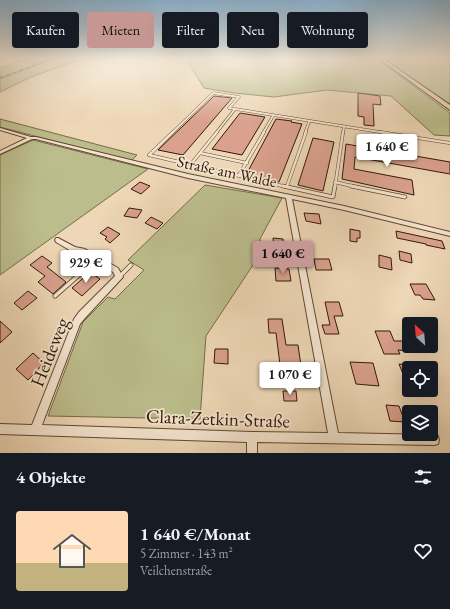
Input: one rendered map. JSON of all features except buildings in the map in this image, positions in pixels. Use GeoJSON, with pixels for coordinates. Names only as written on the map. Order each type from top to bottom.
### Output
{"type":"FeatureCollection","features":[{"type":"Feature","properties":{"kind":"main road"},"geometry":{"type":"LineString","coordinates":[[410,79],[450,108]]}},
{"type":"Feature","properties":{"kind":"street","name":"Straße am Walde"},"geometry":{"type":"LineString","coordinates":[[0,129],[182,175],[344,208],[450,234]]}},
{"type":"Feature","properties":{"kind":"street"},"geometry":{"type":"LineString","coordinates":[[0,153],[31,138]]}},
{"type":"Feature","properties":{"kind":"street"},"geometry":{"type":"LineString","coordinates":[[289,197],[334,439]]}},
{"type":"Feature","properties":{"kind":"street"},"geometry":{"type":"LineString","coordinates":[[58,240],[72,249],[83,251],[116,270],[119,277]]}},
{"type":"Feature","properties":{"kind":"street","name":"Heideweg"},"geometry":{"type":"LineString","coordinates":[[35,430],[77,322],[82,314],[119,277]]}},
{"type":"Feature","properties":{"kind":"street","name":"Clara-Zetkin-Straße"},"geometry":{"type":"LineString","coordinates":[[0,429],[252,437],[402,440]]}},
{"type":"Feature","properties":{"kind":"street"},"geometry":{"type":"LineString","coordinates":[[252,437],[252,453]]}},
{"type":"Feature","properties":{"kind":"lane"},"geometry":{"type":"LineString","coordinates":[[344,127],[333,196],[150,155],[213,93],[239,97],[229,108],[450,143]]}},
{"type":"Feature","properties":{"kind":"lane"},"geometry":{"type":"LineString","coordinates":[[191,164],[235,109]]}},
{"type":"Feature","properties":{"kind":"lane"},"geometry":{"type":"LineString","coordinates":[[239,175],[273,116]]}},
{"type":"Feature","properties":{"kind":"lane"},"geometry":{"type":"LineString","coordinates":[[287,186],[310,122]]}},
{"type":"Feature","properties":{"kind":"lane"},"geometry":{"type":"LineString","coordinates":[[200,154],[246,163]]}},
{"type":"Feature","properties":{"kind":"lane"},"geometry":{"type":"LineString","coordinates":[[335,182],[405,197]]}},
{"type":"Feature","properties":{"kind":"lane"},"geometry":{"type":"LineString","coordinates":[[55,296],[96,259]]}},
{"type":"Feature","properties":{"kind":"lane"},"geometry":{"type":"LineString","coordinates":[[119,277],[131,265]]}},
{"type":"Feature","properties":{"kind":"green space"},"geometry":{"type":"Polygon","coordinates":[[[0,79],[27,79],[0,92],[0,79]]]}},
{"type":"Feature","properties":{"kind":"green space"},"geometry":{"type":"Polygon","coordinates":[[[199,79],[404,79],[450,113],[450,136],[434,135],[391,96],[327,90],[274,97],[204,88],[199,79]]]}},
{"type":"Feature","properties":{"kind":"green space"},"geometry":{"type":"Polygon","coordinates":[[[411,79],[450,79],[450,107],[411,79]]]}},
{"type":"Feature","properties":{"kind":"green space"},"geometry":{"type":"Polygon","coordinates":[[[0,119],[137,155],[131,161],[0,127],[0,119]]]}},
{"type":"Feature","properties":{"kind":"green space"},"geometry":{"type":"Polygon","coordinates":[[[33,140],[148,169],[0,275],[0,155],[33,140]]]}},
{"type":"Feature","properties":{"kind":"green space"},"geometry":{"type":"Polygon","coordinates":[[[205,185],[282,198],[260,239],[263,250],[206,336],[200,419],[48,416],[83,322],[108,297],[115,299],[144,270],[128,260],[205,185]]]}}]}
